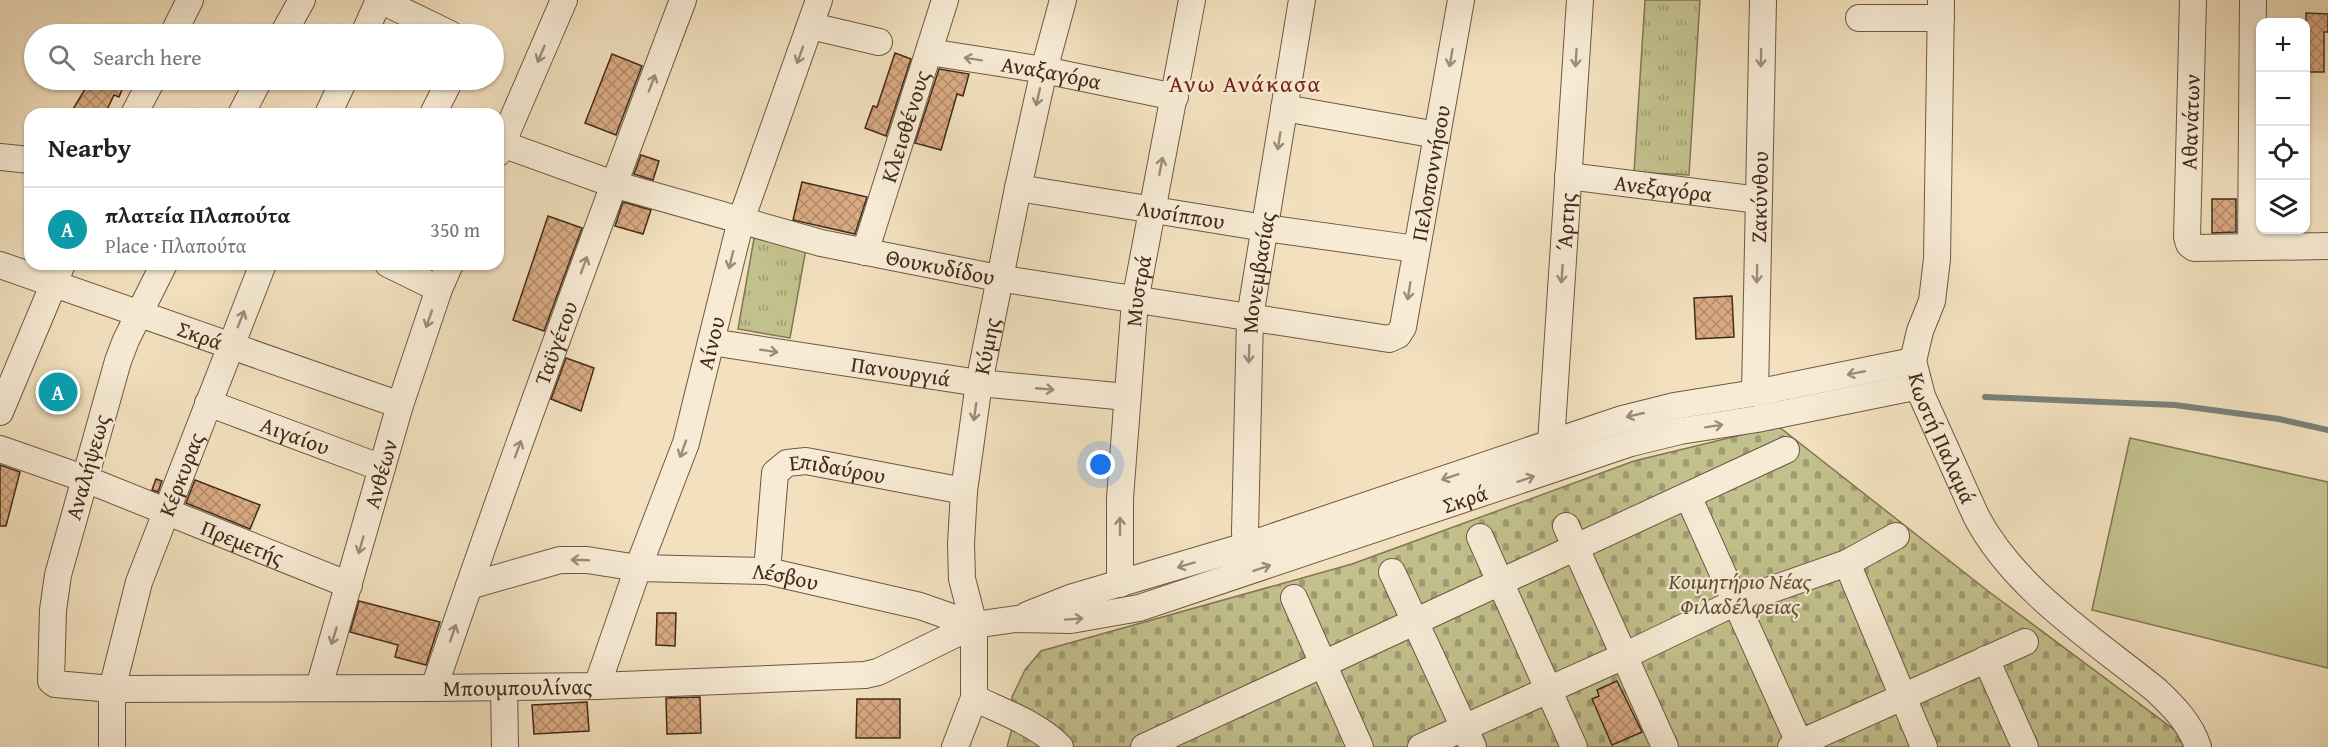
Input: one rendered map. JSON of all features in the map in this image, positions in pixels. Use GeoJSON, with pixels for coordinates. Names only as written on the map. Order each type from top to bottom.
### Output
{"type":"FeatureCollection","features":[{"type":"Feature","properties":{"kind":"street"},"geometry":{"type":"LineString","coordinates":[[178,24],[190,0]]}},
{"type":"Feature","properties":{"kind":"street"},"geometry":{"type":"LineString","coordinates":[[289,24],[302,0]]}},
{"type":"Feature","properties":{"kind":"street"},"geometry":{"type":"LineString","coordinates":[[369,24],[380,0],[429,24]]}},
{"type":"Feature","properties":{"kind":"street"},"geometry":{"type":"LineString","coordinates":[[504,139],[564,0]]}},
{"type":"Feature","properties":{"kind":"street","name":"Ταϋγέτου"},"geometry":{"type":"LineString","coordinates":[[434,688],[468,586],[613,184],[683,0]]}},
{"type":"Feature","properties":{"kind":"street","name":"Αίνου"},"geometry":{"type":"LineString","coordinates":[[597,686],[638,568],[686,443],[741,220],[819,0]]}},
{"type":"Feature","properties":{"kind":"street","name":"Κλεισθένους"},"geometry":{"type":"LineString","coordinates":[[865,252],[945,0]]}},
{"type":"Feature","properties":{"kind":"street","name":"Κύμης"},"geometry":{"type":"LineString","coordinates":[[974,625],[962,579],[960,544],[964,491],[979,383],[998,278],[1044,70],[1063,0]]}},
{"type":"Feature","properties":{"kind":"street","name":"Μυστρά"},"geometry":{"type":"LineString","coordinates":[[1120,585],[1120,498],[1135,301],[1192,0]]}},
{"type":"Feature","properties":{"kind":"street","name":"Μονεμβασίας"},"geometry":{"type":"LineString","coordinates":[[1246,546],[1250,317],[1302,0]]}},
{"type":"Feature","properties":{"kind":"street","name":"Άρτης"},"geometry":{"type":"LineString","coordinates":[[1551,443],[1580,0]]}},
{"type":"Feature","properties":{"kind":"street","name":"Ζακύνθου"},"geometry":{"type":"LineString","coordinates":[[1755,393],[1762,0]]}},
{"type":"Feature","properties":{"kind":"street","name":"Αθανάτων"},"geometry":{"type":"LineString","coordinates":[[2193,0],[2187,237],[2189,244],[2194,248],[2251,246]]}},
{"type":"Feature","properties":{"kind":"street"},"geometry":{"type":"LineString","coordinates":[[2253,0],[2251,246],[2328,246]]}},
{"type":"Feature","properties":{"kind":"street","name":"Πελοποννήσου"},"geometry":{"type":"LineString","coordinates":[[1389,339],[1398,335],[1403,327],[1458,1]]}},
{"type":"Feature","properties":{"kind":"street"},"geometry":{"type":"LineString","coordinates":[[1859,18],[1941,9]]}},
{"type":"Feature","properties":{"kind":"street","name":"Κωστή Παλαμά"},"geometry":{"type":"LineString","coordinates":[[1941,9],[1936,259],[1932,301],[1920,331],[1914,361],[1919,386],[1976,516],[2000,554],[2032,590],[2168,702],[2184,719],[2198,747]]}},
{"type":"Feature","properties":{"kind":"street"},"geometry":{"type":"LineString","coordinates":[[811,26],[879,42]]}},
{"type":"Feature","properties":{"kind":"street","name":"Αναξαγόρα"},"geometry":{"type":"LineString","coordinates":[[929,52],[1044,70],[1175,97]]}},
{"type":"Feature","properties":{"kind":"street"},"geometry":{"type":"LineString","coordinates":[[137,108],[147,90]]}},
{"type":"Feature","properties":{"kind":"street"},"geometry":{"type":"LineString","coordinates":[[244,108],[254,90]]}},
{"type":"Feature","properties":{"kind":"street"},"geometry":{"type":"LineString","coordinates":[[331,108],[339,90]]}},
{"type":"Feature","properties":{"kind":"street"},"geometry":{"type":"LineString","coordinates":[[436,108],[445,90]]}},
{"type":"Feature","properties":{"kind":"street"},"geometry":{"type":"LineString","coordinates":[[1284,108],[1437,135]]}},
{"type":"Feature","properties":{"kind":"street","name":"Θουκυδίδου"},"geometry":{"type":"LineString","coordinates":[[504,149],[613,184],[821,243],[998,278],[1389,339]]}},
{"type":"Feature","properties":{"kind":"street"},"geometry":{"type":"LineString","coordinates":[[0,157],[24,159]]}},
{"type":"Feature","properties":{"kind":"street","name":"Ανεξαγόρα"},"geometry":{"type":"LineString","coordinates":[[1568,176],[1759,200]]}},
{"type":"Feature","properties":{"kind":"street","name":"Λυσίππου"},"geometry":{"type":"LineString","coordinates":[[1018,188],[1265,228],[1416,249]]}},
{"type":"Feature","properties":{"kind":"street","name":"Σκρά"},"geometry":{"type":"LineString","coordinates":[[0,265],[24,269]]}},
{"type":"Feature","properties":{"kind":"street","name":"Σκρά"},"geometry":{"type":"LineString","coordinates":[[32,270],[58,274],[139,313],[400,405]]}},
{"type":"Feature","properties":{"kind":"street","name":"Αναλήψεως"},"geometry":{"type":"LineString","coordinates":[[51,681],[54,593],[83,478],[118,361],[161,270]]}},
{"type":"Feature","properties":{"kind":"street","name":"Κέρκυρας"},"geometry":{"type":"LineString","coordinates":[[112,747],[112,689],[139,582],[261,270]]}},
{"type":"Feature","properties":{"kind":"street"},"geometry":{"type":"LineString","coordinates":[[400,270],[439,289]]}},
{"type":"Feature","properties":{"kind":"street","name":"Ανθέων"},"geometry":{"type":"LineString","coordinates":[[319,687],[400,405],[447,270]]}},
{"type":"Feature","properties":{"kind":"street"},"geometry":{"type":"LineString","coordinates":[[0,412],[58,274]]}},
{"type":"Feature","properties":{"kind":"street","name":"Πανουργιά"},"geometry":{"type":"LineString","coordinates":[[711,342],[979,383],[1127,397]]}},
{"type":"Feature","properties":{"kind":"street","name":"Σκρά"},"geometry":{"type":"LineString","coordinates":[[1016,619],[1070,598],[1246,546],[1622,418],[1674,406],[1755,393],[1914,361]]}},
{"type":"Feature","properties":{"kind":"street","name":"Σκρά"},"geometry":{"type":"LineString","coordinates":[[974,625],[1016,619],[1071,620],[1139,608],[1632,443],[1680,431],[1757,419],[1919,386]]}},
{"type":"Feature","properties":{"kind":"street","name":"Αιγαίου"},"geometry":{"type":"LineString","coordinates":[[208,403],[382,468]]}},
{"type":"Feature","properties":{"kind":"street","name":"Πρεμετής"},"geometry":{"type":"LineString","coordinates":[[0,449],[83,478],[349,585]]}},
{"type":"Feature","properties":{"kind":"street"},"geometry":{"type":"LineString","coordinates":[[1144,747],[1500,582],[1571,537],[1688,496],[1786,450]]}},
{"type":"Feature","properties":{"kind":"street","name":"Επιδαύρου"},"geometry":{"type":"LineString","coordinates":[[767,571],[775,474],[787,463],[806,462],[964,491]]}},
{"type":"Feature","properties":{"kind":"street"},"geometry":{"type":"LineString","coordinates":[[1688,496],[1797,746],[2025,642]]}},
{"type":"Feature","properties":{"kind":"street"},"geometry":{"type":"LineString","coordinates":[[1421,747],[1469,737],[1549,689],[1736,602],[1847,563],[1896,536]]}},
{"type":"Feature","properties":{"kind":"street"},"geometry":{"type":"LineString","coordinates":[[1480,537],[1574,747]]}},
{"type":"Feature","properties":{"kind":"street"},"geometry":{"type":"LineString","coordinates":[[1571,537],[1665,747]]}},
{"type":"Feature","properties":{"kind":"street","name":"Λέσβου"},"geometry":{"type":"LineString","coordinates":[[468,586],[560,560],[587,560],[638,568],[767,571],[920,606],[974,625]]}},
{"type":"Feature","properties":{"kind":"street"},"geometry":{"type":"LineString","coordinates":[[1847,563],[1924,747]]}},
{"type":"Feature","properties":{"kind":"street"},"geometry":{"type":"LineString","coordinates":[[1392,572],[1469,737]]}},
{"type":"Feature","properties":{"kind":"street"},"geometry":{"type":"LineString","coordinates":[[1294,598],[1360,747]]}},
{"type":"Feature","properties":{"kind":"street"},"geometry":{"type":"LineString","coordinates":[[955,747],[974,698],[974,625]]}},
{"type":"Feature","properties":{"kind":"street","name":"Μπουμπουλίνας"},"geometry":{"type":"LineString","coordinates":[[51,681],[66,686],[112,689],[434,688],[597,686],[865,675],[878,672],[974,625]]}},
{"type":"Feature","properties":{"kind":"street"},"geometry":{"type":"LineString","coordinates":[[1986,659],[2025,747]]}},
{"type":"Feature","properties":{"kind":"street"},"geometry":{"type":"LineString","coordinates":[[504,687],[505,747]]}},
{"type":"Feature","properties":{"kind":"street"},"geometry":{"type":"LineString","coordinates":[[974,698],[1053,739],[1060,747]]}},
{"type":"Feature","properties":{"kind":"green space"},"geometry":{"type":"Polygon","coordinates":[[[1645,0],[1700,0],[1689,175],[1634,172],[1645,0]]]}},
{"type":"Feature","properties":{"kind":"green space"},"geometry":{"type":"Polygon","coordinates":[[[755,233],[807,243],[790,338],[738,329],[755,233]]]}},
{"type":"Feature","properties":{"kind":"green space","name":"Κοιμητήριο Νέας Φιλαδέλφειας"},"geometry":{"type":"Polygon","coordinates":[[[1778,426],[1988,591],[2176,731],[2184,747],[1007,747],[1013,725],[1012,697],[1025,670],[1041,651],[1352,564],[1634,461],[1778,426]]]}},
{"type":"Feature","properties":{"kind":"green space"},"geometry":{"type":"Polygon","coordinates":[[[2130,438],[2328,482],[2328,668],[2092,610],[2130,438]]]}},
{"type":"Feature","properties":{"kind":"building"},"geometry":{"type":"Polygon","coordinates":[[[2306,13],[2328,14],[2328,32],[2324,32],[2324,72],[2310,72],[2310,18],[2306,18],[2306,13]]]}},
{"type":"Feature","properties":{"kind":"building"},"geometry":{"type":"Polygon","coordinates":[[[895,53],[911,59],[886,136],[865,128],[873,106],[877,107],[895,53]]]}},
{"type":"Feature","properties":{"kind":"building"},"geometry":{"type":"Polygon","coordinates":[[[612,54],[642,66],[616,135],[585,123],[612,54]]]}},
{"type":"Feature","properties":{"kind":"building"},"geometry":{"type":"Polygon","coordinates":[[[939,69],[969,74],[963,96],[957,94],[941,150],[915,143],[939,69]]]}},
{"type":"Feature","properties":{"kind":"building"},"geometry":{"type":"Polygon","coordinates":[[[85,90],[122,90],[119,97],[114,95],[108,108],[74,108],[85,90]]]}},
{"type":"Feature","properties":{"kind":"building"},"geometry":{"type":"Polygon","coordinates":[[[641,155],[659,161],[653,180],[634,174],[641,155]]]}},
{"type":"Feature","properties":{"kind":"building"},"geometry":{"type":"Polygon","coordinates":[[[802,182],[867,197],[855,234],[793,220],[802,182]]]}},
{"type":"Feature","properties":{"kind":"building"},"geometry":{"type":"Polygon","coordinates":[[[2212,199],[2236,199],[2236,232],[2212,233],[2212,199]]]}},
{"type":"Feature","properties":{"kind":"building"},"geometry":{"type":"Polygon","coordinates":[[[623,202],[651,210],[643,234],[615,226],[623,202]]]}},
{"type":"Feature","properties":{"kind":"building"},"geometry":{"type":"Polygon","coordinates":[[[548,216],[582,228],[544,331],[513,320],[548,216]]]}},
{"type":"Feature","properties":{"kind":"building"},"geometry":{"type":"Polygon","coordinates":[[[1732,296],[1734,337],[1696,339],[1694,298],[1732,296]]]}},
{"type":"Feature","properties":{"kind":"building"},"geometry":{"type":"Polygon","coordinates":[[[566,358],[594,368],[581,411],[551,399],[566,358]]]}},
{"type":"Feature","properties":{"kind":"building"},"geometry":{"type":"Polygon","coordinates":[[[0,465],[20,472],[6,526],[0,526],[0,465]]]}},
{"type":"Feature","properties":{"kind":"building"},"geometry":{"type":"Polygon","coordinates":[[[156,479],[162,481],[158,492],[152,490],[156,479]]]}},
{"type":"Feature","properties":{"kind":"building"},"geometry":{"type":"Polygon","coordinates":[[[195,480],[260,505],[250,529],[186,503],[195,480]]]}},
{"type":"Feature","properties":{"kind":"building"},"geometry":{"type":"Polygon","coordinates":[[[359,601],[440,622],[426,665],[395,657],[398,645],[350,632],[359,601]]]}},
{"type":"Feature","properties":{"kind":"building"},"geometry":{"type":"Polygon","coordinates":[[[657,613],[676,613],[675,646],[656,645],[657,613]]]}},
{"type":"Feature","properties":{"kind":"building"},"geometry":{"type":"Polygon","coordinates":[[[1617,681],[1642,732],[1612,745],[1592,699],[1599,696],[1597,690],[1617,681]]]}},
{"type":"Feature","properties":{"kind":"building"},"geometry":{"type":"Polygon","coordinates":[[[700,697],[701,733],[667,734],[666,698],[700,697]]]}},
{"type":"Feature","properties":{"kind":"building"},"geometry":{"type":"Polygon","coordinates":[[[857,699],[900,699],[900,738],[856,738],[857,699]]]}},
{"type":"Feature","properties":{"kind":"building"},"geometry":{"type":"Polygon","coordinates":[[[587,702],[589,731],[534,734],[532,705],[587,702]]]}},
{"type":"Feature","properties":{"kind":"waterway"},"geometry":{"type":"LineString","coordinates":[[1985,397],[2175,405],[2279,419],[2328,430]]}},
{"type":"Feature","properties":{"kind":"place","name":"πλατεία Πλαπούτα"},"geometry":{"type":"Point","coordinates":[58,392]}},
{"type":"Feature","properties":{"kind":"district","name":"Άνω Ανάκασα"},"geometry":{"type":"Point","coordinates":[1244,83]}}]}
